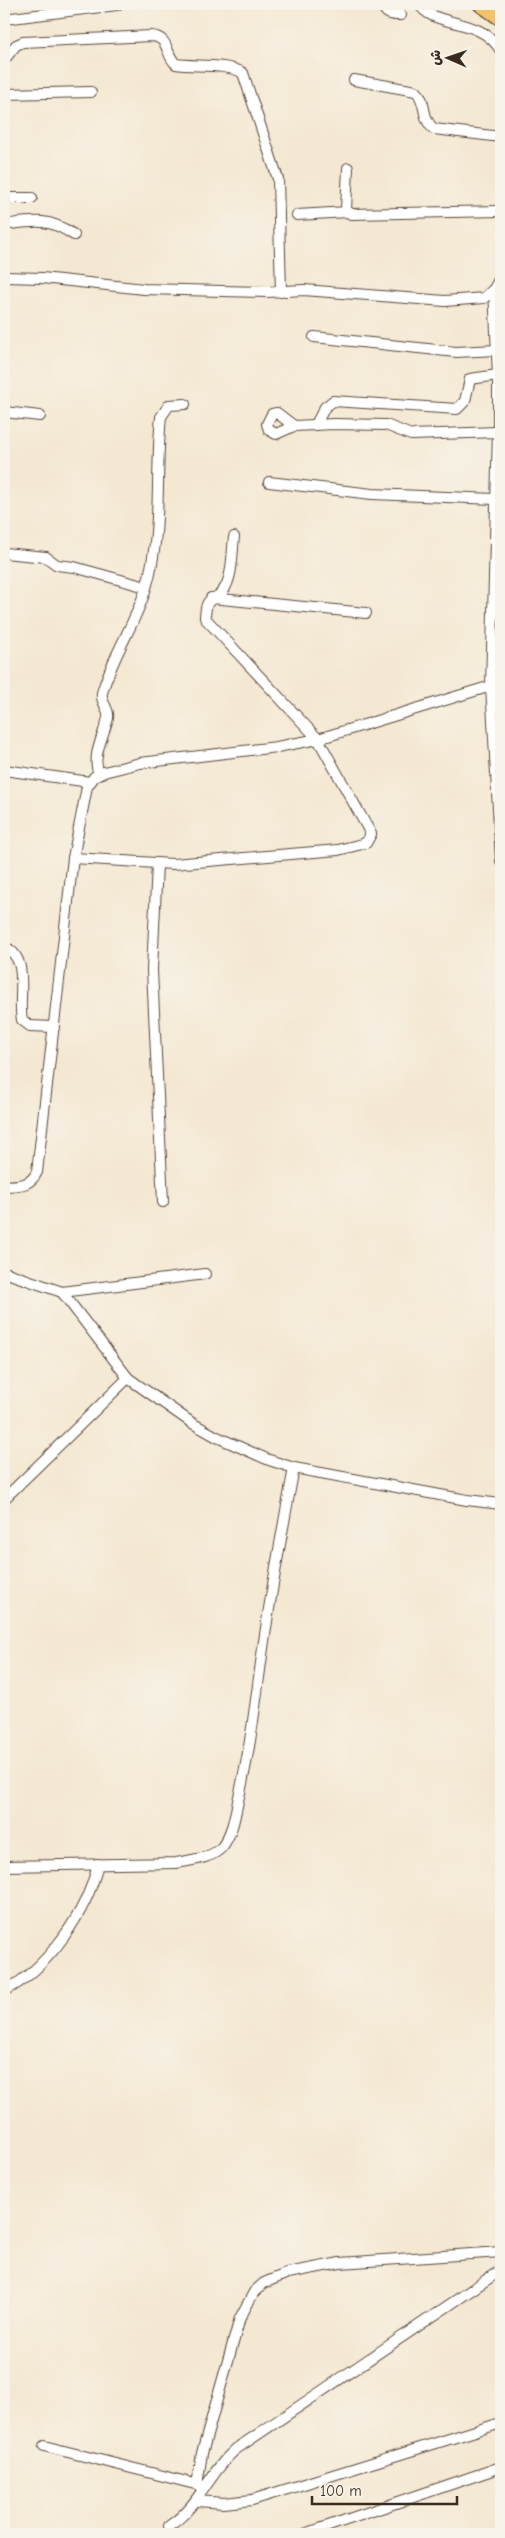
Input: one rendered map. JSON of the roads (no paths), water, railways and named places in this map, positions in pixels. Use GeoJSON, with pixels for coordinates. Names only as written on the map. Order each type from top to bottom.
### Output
{"type":"FeatureCollection","features":[{"type":"Feature","properties":{"kind":"main road"},"geometry":{"type":"LineString","coordinates":[[481,4],[501,18]]}},
{"type":"Feature","properties":{"kind":"street"},"geometry":{"type":"LineString","coordinates":[[383,4],[385,10],[390,14],[401,15]]}},
{"type":"Feature","properties":{"kind":"street"},"geometry":{"type":"LineString","coordinates":[[419,4],[431,15],[466,24],[483,32],[501,51]]}},
{"type":"Feature","properties":{"kind":"street"},"geometry":{"type":"LineString","coordinates":[[4,19],[117,5]]}},
{"type":"Feature","properties":{"kind":"street"},"geometry":{"type":"LineString","coordinates":[[4,60],[16,44],[22,42],[151,36],[159,37],[166,43],[172,60],[176,64],[211,66],[243,73],[278,179],[281,292]]}},
{"type":"Feature","properties":{"kind":"street"},"geometry":{"type":"LineString","coordinates":[[354,80],[416,91],[421,96],[427,122],[434,129],[501,137]]}},
{"type":"Feature","properties":{"kind":"street"},"geometry":{"type":"LineString","coordinates":[[4,94],[91,92]]}},
{"type":"Feature","properties":{"kind":"street"},"geometry":{"type":"LineString","coordinates":[[348,168],[348,212]]}},
{"type":"Feature","properties":{"kind":"street"},"geometry":{"type":"LineString","coordinates":[[4,198],[32,198]]}},
{"type":"Feature","properties":{"kind":"street"},"geometry":{"type":"LineString","coordinates":[[297,215],[348,212],[351,214],[501,211]]}},
{"type":"Feature","properties":{"kind":"street"},"geometry":{"type":"LineString","coordinates":[[4,225],[33,220],[58,224],[74,235]]}},
{"type":"Feature","properties":{"kind":"street"},"geometry":{"type":"LineString","coordinates":[[4,277],[42,278],[144,289],[281,292],[304,290],[445,301],[484,298],[494,289],[499,280],[501,265]]}},
{"type":"Feature","properties":{"kind":"street"},"geometry":{"type":"LineString","coordinates":[[494,289],[498,375],[498,432],[491,686],[501,861]]}},
{"type":"Feature","properties":{"kind":"street"},"geometry":{"type":"LineString","coordinates":[[314,338],[456,352],[497,350]]}},
{"type":"Feature","properties":{"kind":"street"},"geometry":{"type":"LineString","coordinates":[[316,424],[325,407],[333,401],[457,409],[465,401],[470,380],[498,375]]}},
{"type":"Feature","properties":{"kind":"street"},"geometry":{"type":"LineString","coordinates":[[99,774],[96,763],[108,714],[102,695],[114,657],[130,628],[146,587],[157,508],[161,417],[169,405],[185,404]]}},
{"type":"Feature","properties":{"kind":"street"},"geometry":{"type":"LineString","coordinates":[[4,412],[40,416]]}},
{"type":"Feature","properties":{"kind":"street"},"geometry":{"type":"LineString","coordinates":[[294,426],[316,424],[386,425],[411,434],[498,432]]}},
{"type":"Feature","properties":{"kind":"street"},"geometry":{"type":"LineString","coordinates":[[269,482],[372,494],[495,499]]}},
{"type":"Feature","properties":{"kind":"street"},"geometry":{"type":"LineString","coordinates":[[72,858],[157,864],[338,850],[369,841],[371,834],[318,739],[205,618],[206,606],[211,598],[223,591],[228,580],[234,537]]}},
{"type":"Feature","properties":{"kind":"street"},"geometry":{"type":"LineString","coordinates":[[4,553],[46,557],[57,565],[74,567],[146,587]]}},
{"type":"Feature","properties":{"kind":"street"},"geometry":{"type":"LineString","coordinates":[[211,598],[366,613]]}},
{"type":"Feature","properties":{"kind":"street"},"geometry":{"type":"LineString","coordinates":[[4,1186],[24,1184],[32,1180],[36,1172],[72,858],[90,782],[99,774],[140,763],[277,747],[318,739],[491,686],[501,678]]}},
{"type":"Feature","properties":{"kind":"street"},"geometry":{"type":"LineString","coordinates":[[4,770],[90,782]]}},
{"type":"Feature","properties":{"kind":"street"},"geometry":{"type":"LineString","coordinates":[[157,864],[152,979],[163,1202]]}},
{"type":"Feature","properties":{"kind":"street"},"geometry":{"type":"LineString","coordinates":[[4,947],[13,952],[19,962],[22,1020],[30,1026],[54,1027]]}},
{"type":"Feature","properties":{"kind":"street"},"geometry":{"type":"LineString","coordinates":[[4,1272],[62,1292],[205,1274]]}},
{"type":"Feature","properties":{"kind":"street"},"geometry":{"type":"LineString","coordinates":[[62,1292],[128,1378],[192,1423],[217,1437],[270,1460],[294,1468],[467,1500],[501,1504]]}},
{"type":"Feature","properties":{"kind":"street"},"geometry":{"type":"LineString","coordinates":[[4,1499],[128,1378]]}},
{"type":"Feature","properties":{"kind":"street"},"geometry":{"type":"LineString","coordinates":[[4,1866],[176,1863],[197,1860],[215,1853],[227,1838],[233,1823],[245,1768],[259,1690],[279,1545],[294,1468]]}},
{"type":"Feature","properties":{"kind":"street"},"geometry":{"type":"LineString","coordinates":[[4,1991],[22,1982],[38,1968],[64,1934],[88,1894],[98,1864]]}},
{"type":"Feature","properties":{"kind":"street"},"geometry":{"type":"LineString","coordinates":[[169,2526],[184,2515],[197,2500],[201,2486],[202,2453],[240,2318],[254,2292],[264,2283],[288,2273],[340,2263],[501,2252]]}},
{"type":"Feature","properties":{"kind":"street"},"geometry":{"type":"LineString","coordinates":[[201,2486],[236,2449],[501,2270]]}},
{"type":"Feature","properties":{"kind":"street"},"geometry":{"type":"LineString","coordinates":[[197,2500],[224,2502],[252,2500],[501,2423]]}},
{"type":"Feature","properties":{"kind":"street"},"geometry":{"type":"LineString","coordinates":[[44,2446],[201,2486]]}},
{"type":"Feature","properties":{"kind":"street"},"geometry":{"type":"LineString","coordinates":[[306,2534],[501,2467]]}}]}
